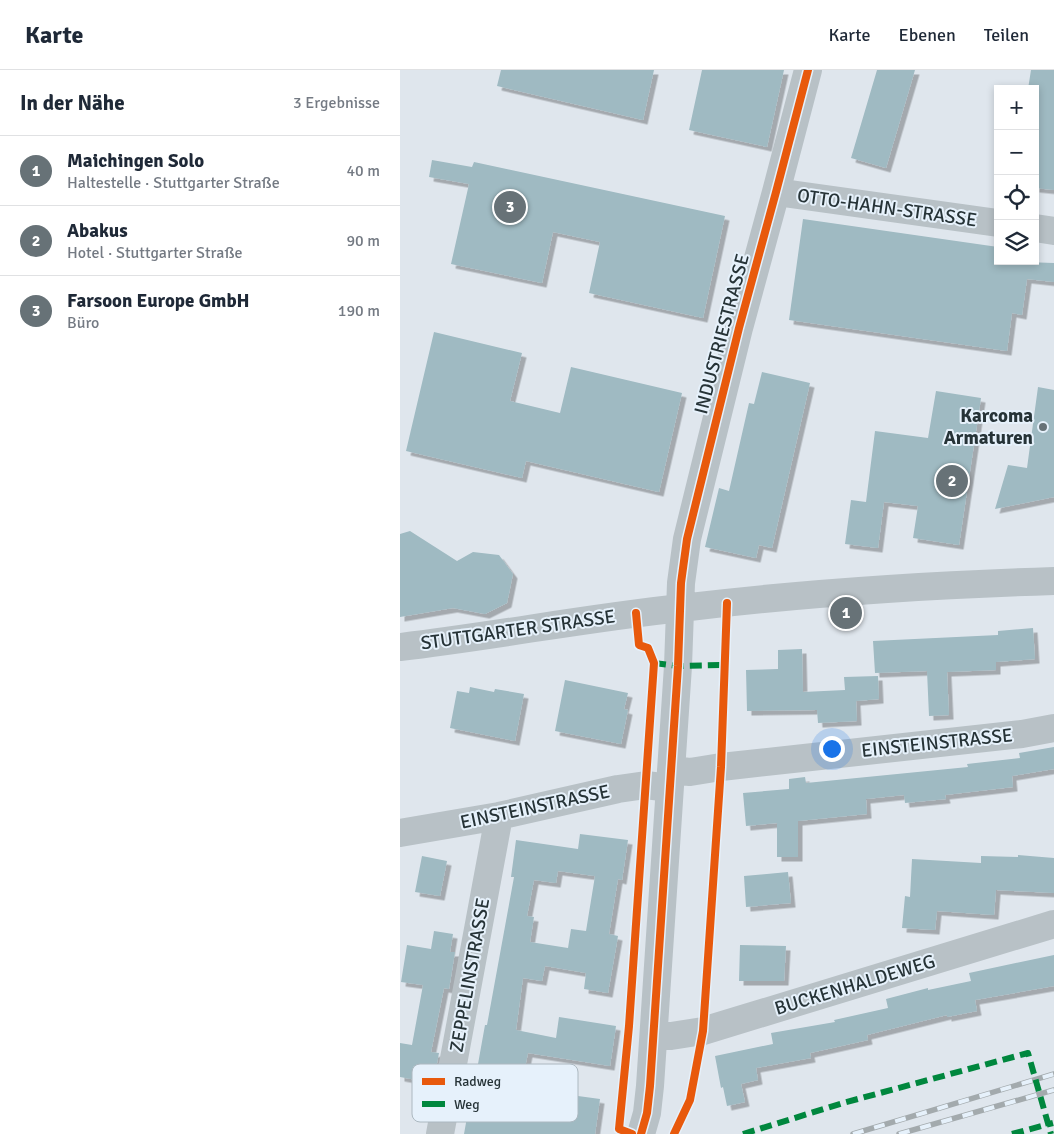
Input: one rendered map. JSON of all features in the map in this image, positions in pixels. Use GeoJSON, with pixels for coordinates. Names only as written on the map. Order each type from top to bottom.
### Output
{"type":"FeatureCollection","features":[{"type":"Feature","properties":{"kind":"street","name":"INDUSTRIESTRASSE"},"geometry":{"type":"LineString","coordinates":[[641,1134],[647,1113],[654,1035],[681,584],[687,539],[739,328],[808,70]]}},
{"type":"Feature","properties":{"kind":"street","name":"OTTO-HAHN-STRASSE"},"geometry":{"type":"LineString","coordinates":[[776,192],[994,222]]}},
{"type":"Feature","properties":{"kind":"street"},"geometry":{"type":"LineString","coordinates":[[1039,229],[1054,231]]}},
{"type":"Feature","properties":{"kind":"street","name":"STUTTGARTER STRASSE"},"geometry":{"type":"LineString","coordinates":[[400,647],[680,608],[797,596],[921,586],[1054,580]]}},
{"type":"Feature","properties":{"kind":"street","name":"EINSTEINSTRASSE"},"geometry":{"type":"LineString","coordinates":[[400,833],[498,816],[618,789],[646,786],[690,772],[1022,734],[1054,728]]}},
{"type":"Feature","properties":{"kind":"street","name":"ZEPPELINSTRASSE"},"geometry":{"type":"LineString","coordinates":[[453,1064],[498,816]]}},
{"type":"Feature","properties":{"kind":"street","name":"BUCKENHALDEWEG"},"geometry":{"type":"LineString","coordinates":[[654,1035],[671,1036],[703,1031],[1054,924]]}},
{"type":"Feature","properties":{"kind":"building"},"geometry":{"type":"Polygon","coordinates":[[[501,70],[654,70],[643,120],[497,86],[501,70]]]}},
{"type":"Feature","properties":{"kind":"building"},"geometry":{"type":"Polygon","coordinates":[[[702,70],[784,70],[767,147],[689,130],[702,70]]]}},
{"type":"Feature","properties":{"kind":"building"},"geometry":{"type":"Polygon","coordinates":[[[877,70],[915,70],[886,168],[851,158],[877,70]]]}},
{"type":"Feature","properties":{"kind":"building"},"geometry":{"type":"Polygon","coordinates":[[[1031,70],[1054,70],[1054,190],[1039,188],[1039,85],[1029,85],[1031,70]]]}},
{"type":"Feature","properties":{"kind":"building"},"geometry":{"type":"Polygon","coordinates":[[[432,160],[472,167],[474,162],[725,216],[703,318],[589,293],[600,242],[553,232],[542,283],[451,264],[469,184],[429,177],[432,160]]]}},
{"type":"Feature","properties":{"kind":"building"},"geometry":{"type":"Polygon","coordinates":[[[803,219],[994,246],[994,265],[1054,263],[1054,282],[1027,279],[1022,315],[1012,313],[1007,351],[789,320],[803,219]]]}},
{"type":"Feature","properties":{"kind":"building"},"geometry":{"type":"Polygon","coordinates":[[[434,332],[522,353],[510,401],[560,413],[571,367],[682,393],[659,492],[526,461],[522,478],[406,451],[434,332]]]}},
{"type":"Feature","properties":{"kind":"building"},"geometry":{"type":"Polygon","coordinates":[[[762,372],[810,383],[772,548],[759,545],[756,558],[705,547],[719,488],[729,491],[749,403],[754,404],[762,372]]]}},
{"type":"Feature","properties":{"kind":"building","name":"Karcoma Armaturen"},"geometry":{"type":"Polygon","coordinates":[[[1038,387],[1054,390],[1054,497],[995,509],[1008,465],[1027,468],[1038,387]]]}},
{"type":"Feature","properties":{"kind":"building"},"geometry":{"type":"Polygon","coordinates":[[[936,391],[981,398],[959,545],[913,538],[918,506],[884,502],[878,548],[845,544],[851,500],[866,502],[875,431],[928,438],[936,391]]]}},
{"type":"Feature","properties":{"kind":"building"},"geometry":{"type":"Polygon","coordinates":[[[410,531],[457,561],[473,552],[499,555],[513,574],[507,603],[485,614],[453,608],[400,617],[400,534],[410,531]]]}},
{"type":"Feature","properties":{"kind":"building"},"geometry":{"type":"Polygon","coordinates":[[[1033,628],[1035,659],[996,662],[996,670],[947,672],[949,715],[929,716],[927,671],[875,673],[873,641],[998,635],[998,631],[1033,628]]]}},
{"type":"Feature","properties":{"kind":"building"},"geometry":{"type":"Polygon","coordinates":[[[802,649],[803,692],[845,690],[844,677],[878,676],[879,699],[856,701],[857,721],[818,723],[817,710],[747,711],[746,670],[778,669],[778,650],[802,649]]]}},
{"type":"Feature","properties":{"kind":"building"},"geometry":{"type":"Polygon","coordinates":[[[565,680],[628,693],[624,709],[628,710],[621,744],[555,731],[565,680]]]}},
{"type":"Feature","properties":{"kind":"building"},"geometry":{"type":"Polygon","coordinates":[[[470,687],[494,692],[495,689],[524,694],[515,741],[450,728],[457,691],[469,693],[470,687]]]}},
{"type":"Feature","properties":{"kind":"building"},"geometry":{"type":"Polygon","coordinates":[[[1054,747],[1054,769],[1012,776],[1013,787],[945,795],[946,799],[905,803],[904,795],[866,799],[867,814],[798,821],[798,857],[777,857],[777,823],[746,826],[743,793],[789,789],[789,779],[805,777],[806,783],[968,767],[967,764],[1020,758],[1019,753],[1054,747]]]}},
{"type":"Feature","properties":{"kind":"building"},"geometry":{"type":"Polygon","coordinates":[[[580,834],[628,840],[622,880],[618,879],[609,934],[618,936],[608,993],[584,989],[586,973],[545,966],[542,981],[523,978],[516,1030],[556,1038],[559,1017],[616,1026],[610,1066],[528,1053],[526,1064],[478,1064],[514,877],[511,877],[516,840],[578,849],[580,834]],[[558,871],[556,883],[534,880],[527,916],[534,917],[530,942],[568,948],[571,929],[586,931],[595,876],[558,871]]]}},
{"type":"Feature","properties":{"kind":"building"},"geometry":{"type":"Polygon","coordinates":[[[1018,855],[1054,858],[1054,893],[996,890],[994,915],[937,911],[935,930],[902,928],[905,896],[910,897],[912,859],[981,863],[981,856],[1018,857],[1018,855]]]}},
{"type":"Feature","properties":{"kind":"building"},"geometry":{"type":"Polygon","coordinates":[[[422,856],[447,861],[440,896],[415,892],[422,856]]]}},
{"type":"Feature","properties":{"kind":"building"},"geometry":{"type":"Polygon","coordinates":[[[788,872],[791,903],[746,907],[744,876],[788,872]]]}},
{"type":"Feature","properties":{"kind":"building"},"geometry":{"type":"Polygon","coordinates":[[[434,931],[453,934],[450,952],[455,952],[449,989],[444,988],[431,1052],[439,1053],[437,1064],[412,1064],[412,1079],[400,1077],[400,1043],[412,1045],[423,985],[401,982],[407,945],[431,949],[434,931]]]}},
{"type":"Feature","properties":{"kind":"building"},"geometry":{"type":"Polygon","coordinates":[[[740,945],[786,946],[784,981],[739,981],[740,945]]]}},
{"type":"Feature","properties":{"kind":"building"},"geometry":{"type":"Polygon","coordinates":[[[1054,955],[1054,986],[975,1000],[977,1011],[947,1017],[947,1015],[867,1035],[868,1040],[810,1053],[811,1058],[756,1068],[758,1080],[741,1084],[745,1102],[727,1106],[723,1087],[721,1088],[715,1056],[773,1044],[771,1033],[835,1022],[834,1020],[888,1008],[886,999],[928,988],[928,990],[971,981],[969,973],[1054,955]]]}},
{"type":"Feature","properties":{"kind":"building"},"geometry":{"type":"Polygon","coordinates":[[[578,1096],[600,1099],[595,1134],[464,1134],[466,1122],[578,1122],[578,1096]]]}},
{"type":"Feature","properties":{"kind":"railway"},"geometry":{"type":"LineString","coordinates":[[853,1134],[1054,1074]]}},
{"type":"Feature","properties":{"kind":"railway"},"geometry":{"type":"LineString","coordinates":[[899,1134],[1054,1090]]}},
{"type":"Feature","properties":{"kind":"marked path"},"geometry":{"type":"LineString","coordinates":[[654,663],[678,666],[725,665]]}},
{"type":"Feature","properties":{"kind":"marked path"},"geometry":{"type":"LineString","coordinates":[[743,1134],[843,1103],[1028,1053],[1051,1134]]}},
{"type":"Feature","properties":{"kind":"marked path"},"geometry":{"type":"LineString","coordinates":[[1012,1134],[1053,1123]]}},
{"type":"Feature","properties":{"kind":"cycle path"},"geometry":{"type":"LineString","coordinates":[[641,1134],[647,1113],[650,1086],[678,666],[681,583],[687,539],[739,328],[808,70]]}},
{"type":"Feature","properties":{"kind":"cycle path"},"geometry":{"type":"LineString","coordinates":[[674,1134],[690,1100],[703,1031],[721,767],[727,603]]}},
{"type":"Feature","properties":{"kind":"cycle path"},"geometry":{"type":"LineString","coordinates":[[632,1134],[619,1129],[629,1026],[654,663],[648,648],[639,645],[636,613]]}},
{"type":"Feature","properties":{"kind":"place","name":"Farsoon Europe GmbH"},"geometry":{"type":"Point","coordinates":[510,207]}},
{"type":"Feature","properties":{"kind":"place","name":"Karcoma Armaturen"},"geometry":{"type":"Point","coordinates":[1043,427]}},
{"type":"Feature","properties":{"kind":"place","name":"Abakus"},"geometry":{"type":"Point","coordinates":[952,481]}},
{"type":"Feature","properties":{"kind":"place","name":"Maichingen Solo"},"geometry":{"type":"Point","coordinates":[846,613]}}]}
